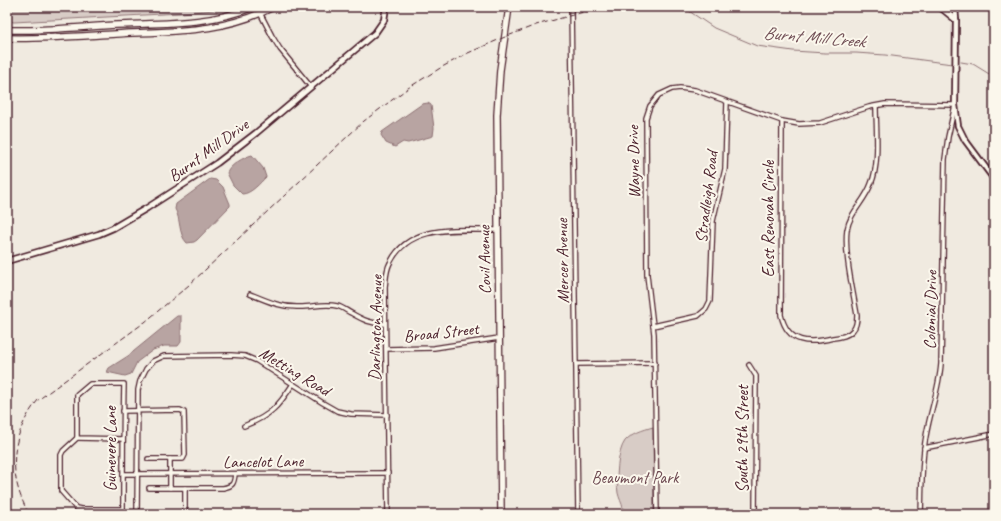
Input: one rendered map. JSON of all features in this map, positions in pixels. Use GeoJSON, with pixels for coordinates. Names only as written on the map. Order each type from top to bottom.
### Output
{"type":"FeatureCollection","features":[{"type":"Feature","properties":{"kind":"main road"},"geometry":{"type":"LineString","coordinates":[[7,30],[194,22],[228,16],[253,7]]}},
{"type":"Feature","properties":{"kind":"main road"},"geometry":{"type":"LineString","coordinates":[[7,38],[198,30],[234,23],[273,7]]}},
{"type":"Feature","properties":{"kind":"main road","name":"Covil Avenue"},"geometry":{"type":"LineString","coordinates":[[501,514],[497,102],[510,7]]}},
{"type":"Feature","properties":{"kind":"street"},"geometry":{"type":"LineString","coordinates":[[257,7],[280,49],[311,87]]}},
{"type":"Feature","properties":{"kind":"street","name":"Burnt Mill Drive"},"geometry":{"type":"LineString","coordinates":[[7,261],[99,234],[121,224],[217,163],[311,87],[375,32],[384,20],[386,7]]}},
{"type":"Feature","properties":{"kind":"street","name":"Mercer Avenue"},"geometry":{"type":"LineString","coordinates":[[571,7],[578,514]]}},
{"type":"Feature","properties":{"kind":"street"},"geometry":{"type":"LineString","coordinates":[[940,7],[956,20]]}},
{"type":"Feature","properties":{"kind":"street"},"geometry":{"type":"LineString","coordinates":[[956,7],[955,105],[958,126],[963,137],[994,179]]}},
{"type":"Feature","properties":{"kind":"street","name":"Wayne Drive"},"geometry":{"type":"LineString","coordinates":[[657,514],[654,326],[647,275],[646,115],[650,106],[662,93],[675,88],[691,89],[782,121],[799,124],[812,124],[876,106],[894,104],[955,105]]}},
{"type":"Feature","properties":{"kind":"street","name":"Stradleigh Road"},"geometry":{"type":"LineString","coordinates":[[654,326],[698,316],[706,309],[710,301],[712,222],[725,169],[726,102]]}},
{"type":"Feature","properties":{"kind":"street","name":"Colonial Drive"},"geometry":{"type":"LineString","coordinates":[[921,514],[924,448],[928,424],[941,374],[945,159],[955,105]]}},
{"type":"Feature","properties":{"kind":"street","name":"East Renovah Circle"},"geometry":{"type":"LineString","coordinates":[[782,121],[780,309],[785,327],[790,333],[801,340],[808,342],[822,341],[846,336],[856,326],[857,315],[847,250],[847,235],[851,217],[868,190],[874,174],[876,106]]}},
{"type":"Feature","properties":{"kind":"street","name":"Darlington Avenue"},"geometry":{"type":"LineString","coordinates":[[388,514],[385,287],[386,272],[389,263],[407,241],[427,232],[498,230]]}},
{"type":"Feature","properties":{"kind":"street"},"geometry":{"type":"LineString","coordinates":[[250,294],[273,303],[300,308],[324,305],[337,306],[365,321],[375,324],[386,324]]}},
{"type":"Feature","properties":{"kind":"street","name":"Broad Street"},"geometry":{"type":"LineString","coordinates":[[386,349],[434,348],[499,338]]}},
{"type":"Feature","properties":{"kind":"street","name":"Metting Road"},"geometry":{"type":"LineString","coordinates":[[137,514],[138,390],[140,381],[146,369],[153,361],[164,356],[244,356],[257,361],[326,405],[344,413],[387,415]]}},
{"type":"Feature","properties":{"kind":"street"},"geometry":{"type":"LineString","coordinates":[[576,364],[655,363]]}},
{"type":"Feature","properties":{"kind":"street","name":"South 29th Street"},"geometry":{"type":"LineString","coordinates":[[749,365],[756,376],[755,514]]}},
{"type":"Feature","properties":{"kind":"street","name":"Guinevere Lane"},"geometry":{"type":"LineString","coordinates":[[77,438],[79,392],[90,384],[124,384],[123,514]]}},
{"type":"Feature","properties":{"kind":"street"},"geometry":{"type":"LineString","coordinates":[[244,426],[274,410],[293,384]]}},
{"type":"Feature","properties":{"kind":"street"},"geometry":{"type":"LineString","coordinates":[[123,411],[180,410],[184,412],[185,455],[183,459],[148,459]]}},
{"type":"Feature","properties":{"kind":"street"},"geometry":{"type":"LineString","coordinates":[[924,448],[994,434]]}},
{"type":"Feature","properties":{"kind":"street"},"geometry":{"type":"LineString","coordinates":[[123,439],[77,438],[63,451],[61,455],[61,491],[76,508],[123,509]]}},
{"type":"Feature","properties":{"kind":"street"},"geometry":{"type":"LineString","coordinates":[[170,460],[170,488]]}},
{"type":"Feature","properties":{"kind":"street","name":"Lancelot Lane"},"geometry":{"type":"LineString","coordinates":[[123,474],[388,473]]}},
{"type":"Feature","properties":{"kind":"street"},"geometry":{"type":"LineString","coordinates":[[149,488],[229,487],[234,483],[235,474]]}},
{"type":"Feature","properties":{"kind":"street"},"geometry":{"type":"LineString","coordinates":[[185,488],[185,514]]}},
{"type":"Feature","properties":{"kind":"green space"},"geometry":{"type":"Polygon","coordinates":[[[7,7],[224,7],[214,10],[181,13],[14,22],[7,21],[7,7]]]}},
{"type":"Feature","properties":{"kind":"green space","name":"Beaumont Park"},"geometry":{"type":"Polygon","coordinates":[[[653,427],[654,514],[635,514],[623,508],[618,495],[617,481],[620,452],[622,446],[628,438],[638,432],[653,427]]]}},
{"type":"Feature","properties":{"kind":"shaded area"},"geometry":{"type":"Polygon","coordinates":[[[7,7],[77,7],[42,9],[7,7]]]}},
{"type":"Feature","properties":{"kind":"shaded area"},"geometry":{"type":"Polygon","coordinates":[[[428,103],[431,105],[434,128],[433,136],[408,143],[403,142],[395,147],[386,143],[381,135],[382,132],[422,104],[428,103]]]}},
{"type":"Feature","properties":{"kind":"shaded area"},"geometry":{"type":"Polygon","coordinates":[[[252,155],[263,168],[266,177],[252,190],[242,194],[233,185],[227,173],[231,167],[252,155]]]}},
{"type":"Feature","properties":{"kind":"shaded area"},"geometry":{"type":"Polygon","coordinates":[[[210,179],[216,180],[223,187],[230,206],[197,240],[187,243],[182,235],[175,209],[176,204],[210,179]]]}},
{"type":"Feature","properties":{"kind":"shaded area"},"geometry":{"type":"Polygon","coordinates":[[[177,316],[181,316],[181,342],[178,346],[164,346],[153,350],[137,362],[131,374],[125,376],[107,372],[109,368],[128,356],[177,316]]]}},
{"type":"Feature","properties":{"kind":"waterway","name":"Burnt Mill Creek"},"geometry":{"type":"LineString","coordinates":[[683,7],[714,28],[757,46],[793,51],[885,55],[952,64]]}},
{"type":"Feature","properties":{"kind":"waterway","name":"Burnt Mill Creek"},"geometry":{"type":"LineString","coordinates":[[961,62],[973,64],[994,77]]}},
{"type":"Feature","properties":{"kind":"railway"},"geometry":{"type":"LineString","coordinates":[[29,514],[17,485],[15,456],[17,441],[22,427],[38,400],[145,322],[189,285],[364,121],[408,88],[468,53],[505,37],[536,25],[602,7]]}}]}
